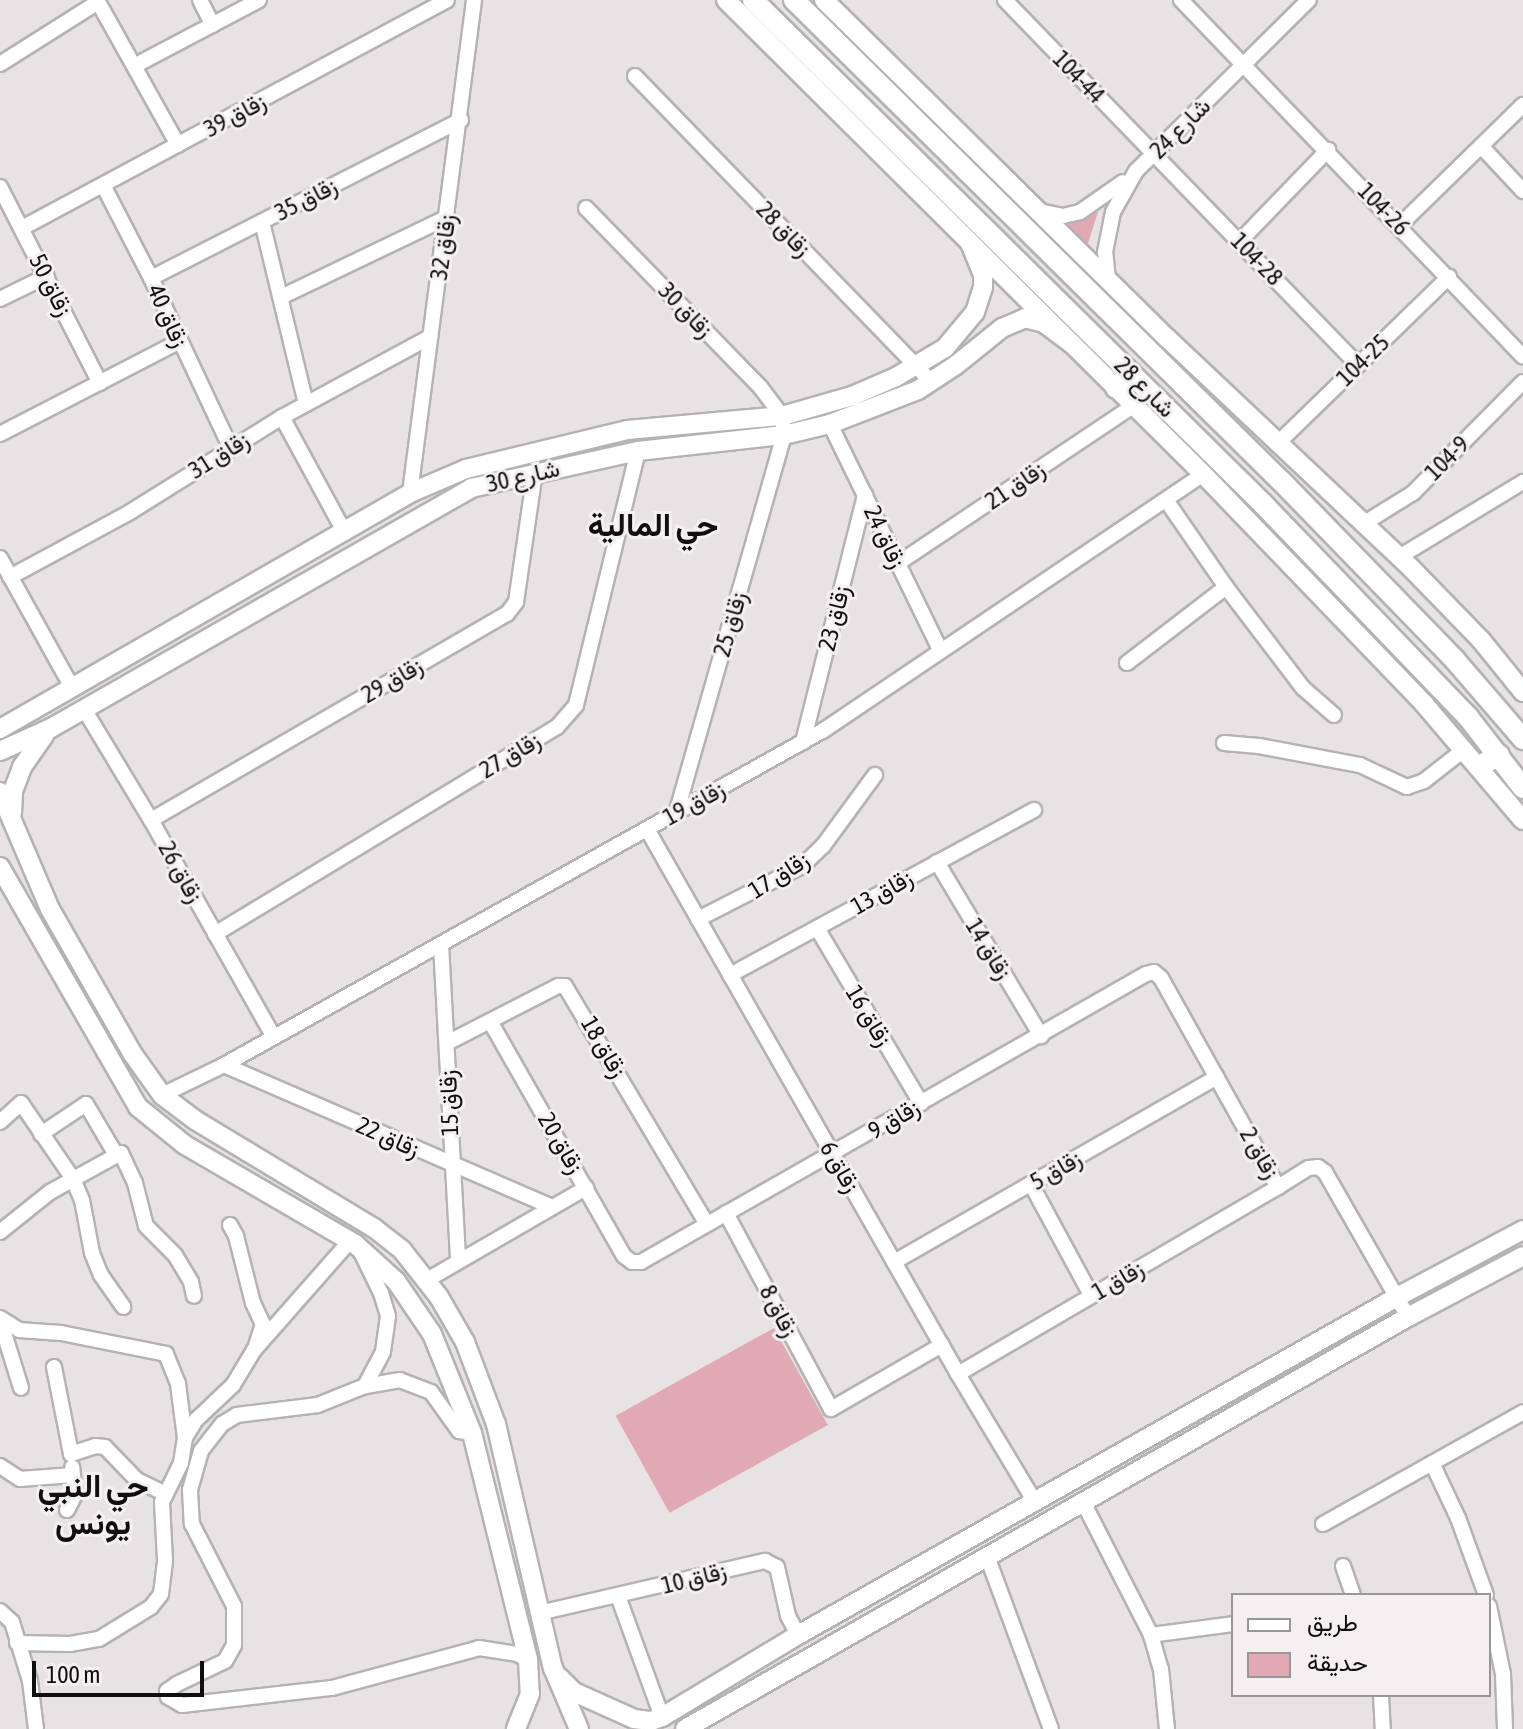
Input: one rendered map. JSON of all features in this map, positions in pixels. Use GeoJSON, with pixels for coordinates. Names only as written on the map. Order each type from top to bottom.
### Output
{"type":"FeatureCollection","features":[{"type":"Feature","properties":{"kind":"highway","name":"شارع 28"},"geometry":{"type":"LineString","coordinates":[[753,0],[831,90],[1123,381],[1263,504],[1409,653],[1499,755],[1523,788]]}},
{"type":"Feature","properties":{"kind":"highway","name":"شارع 28"},"geometry":{"type":"LineString","coordinates":[[794,0],[1282,482],[1445,649],[1523,738]]}},
{"type":"Feature","properties":{"kind":"highway"},"geometry":{"type":"LineString","coordinates":[[859,65],[874,49]]}},
{"type":"Feature","properties":{"kind":"highway"},"geometry":{"type":"LineString","coordinates":[[1152,353],[1167,338]]}},
{"type":"Feature","properties":{"kind":"highway"},"geometry":{"type":"LineString","coordinates":[[1263,504],[1282,482]]}},
{"type":"Feature","properties":{"kind":"highway"},"geometry":{"type":"LineString","coordinates":[[1480,766],[1499,755]]}},
{"type":"Feature","properties":{"kind":"main road"},"geometry":{"type":"LineString","coordinates":[[726,0],[831,90],[970,243],[1073,345],[1123,381],[1133,406],[1203,474],[1465,749],[1523,820]]}},
{"type":"Feature","properties":{"kind":"main road"},"geometry":{"type":"LineString","coordinates":[[824,0],[1110,283],[1399,557],[1481,640],[1523,692]]}},
{"type":"Feature","properties":{"kind":"main road","name":"شارع 30"},"geometry":{"type":"LineString","coordinates":[[0,729],[410,493],[466,469],[627,430],[782,416],[865,391],[918,366],[955,340],[975,312],[983,287],[983,275],[970,243]]}},
{"type":"Feature","properties":{"kind":"main road","name":"شارع 30"},"geometry":{"type":"LineString","coordinates":[[0,751],[51,728],[471,488],[638,451],[784,435],[830,424],[889,403],[932,382],[1002,328],[1025,318],[1044,323],[1073,345]]}},
{"type":"Feature","properties":{"kind":"main road"},"geometry":{"type":"LineString","coordinates":[[0,716],[19,717],[36,710]]}},
{"type":"Feature","properties":{"kind":"main road"},"geometry":{"type":"LineString","coordinates":[[14,827],[11,805],[17,779],[37,742],[51,728]]}},
{"type":"Feature","properties":{"kind":"main road"},"geometry":{"type":"LineString","coordinates":[[0,792],[50,909],[132,1053],[162,1095],[195,1120],[374,1228],[402,1250],[427,1280],[465,1342],[496,1424],[553,1668],[579,1729]]}},
{"type":"Feature","properties":{"kind":"main road"},"geometry":{"type":"LineString","coordinates":[[0,867],[138,1107],[185,1145],[353,1243],[396,1281],[426,1324],[451,1373],[472,1433],[528,1660],[530,1694],[516,1729]]}},
{"type":"Feature","properties":{"kind":"main road"},"geometry":{"type":"LineString","coordinates":[[30,919],[50,909]]}},
{"type":"Feature","properties":{"kind":"main road"},"geometry":{"type":"LineString","coordinates":[[553,1668],[568,1688],[583,1696],[640,1721],[662,1717],[798,1635],[1397,1297],[1523,1230]]}},
{"type":"Feature","properties":{"kind":"main road"},"geometry":{"type":"LineString","coordinates":[[685,1729],[1408,1317],[1523,1256]]}},
{"type":"Feature","properties":{"kind":"main road"},"geometry":{"type":"LineString","coordinates":[[472,1433],[496,1424]]}},
{"type":"Feature","properties":{"kind":"street"},"geometry":{"type":"LineString","coordinates":[[200,0],[213,25]]}},
{"type":"Feature","properties":{"kind":"street"},"geometry":{"type":"LineString","coordinates":[[134,66],[259,0]]}},
{"type":"Feature","properties":{"kind":"street","name":"زقاق 32"},"geometry":{"type":"LineString","coordinates":[[410,493],[461,120],[474,0]]}},
{"type":"Feature","properties":{"kind":"street","name":"104-44"},"geometry":{"type":"LineString","coordinates":[[1005,0],[1154,153]]}},
{"type":"Feature","properties":{"kind":"street","name":"104-26"},"geometry":{"type":"LineString","coordinates":[[1181,0],[1400,225],[1523,357]]}},
{"type":"Feature","properties":{"kind":"street","name":"شارع 24"},"geometry":{"type":"LineString","coordinates":[[1110,283],[1104,266],[1108,232],[1113,212],[1136,171],[1309,0]]}},
{"type":"Feature","properties":{"kind":"street"},"geometry":{"type":"LineString","coordinates":[[0,64],[97,1],[178,145]]}},
{"type":"Feature","properties":{"kind":"street","name":"زقاق 39"},"geometry":{"type":"LineString","coordinates":[[22,228],[442,1]]}},
{"type":"Feature","properties":{"kind":"street","name":"زقاق 28"},"geometry":{"type":"LineString","coordinates":[[635,76],[932,382]]}},
{"type":"Feature","properties":{"kind":"street"},"geometry":{"type":"LineString","coordinates":[[1400,225],[1523,105]]}},
{"type":"Feature","properties":{"kind":"street","name":"زقاق 35"},"geometry":{"type":"LineString","coordinates":[[151,278],[461,120]]}},
{"type":"Feature","properties":{"kind":"street"},"geometry":{"type":"LineString","coordinates":[[1481,146],[1523,191]]}},
{"type":"Feature","properties":{"kind":"street"},"geometry":{"type":"LineString","coordinates":[[1240,241],[1328,150]]}},
{"type":"Feature","properties":{"kind":"street","name":"104-28"},"geometry":{"type":"LineString","coordinates":[[1154,153],[1358,365]]}},
{"type":"Feature","properties":{"kind":"street"},"geometry":{"type":"LineString","coordinates":[[1038,210],[1051,216],[1080,212],[1099,202],[1136,171]]}},
{"type":"Feature","properties":{"kind":"street","name":"زقاق 40"},"geometry":{"type":"LineString","coordinates":[[103,185],[151,278],[178,342],[230,447]]}},
{"type":"Feature","properties":{"kind":"street","name":"زقاق 50"},"geometry":{"type":"LineString","coordinates":[[0,187],[100,383]]}},
{"type":"Feature","properties":{"kind":"street","name":"زقاق 30"},"geometry":{"type":"LineString","coordinates":[[586,208],[761,388],[782,416]]}},
{"type":"Feature","properties":{"kind":"street"},"geometry":{"type":"LineString","coordinates":[[281,297],[446,218]]}},
{"type":"Feature","properties":{"kind":"street"},"geometry":{"type":"LineString","coordinates":[[262,222],[306,404]]}},
{"type":"Feature","properties":{"kind":"street"},"geometry":{"type":"LineString","coordinates":[[0,299],[47,276]]}},
{"type":"Feature","properties":{"kind":"street","name":"104-25"},"geometry":{"type":"LineString","coordinates":[[1277,444],[1449,277]]}},
{"type":"Feature","properties":{"kind":"street","name":"زقاق 31"},"geometry":{"type":"LineString","coordinates":[[10,577],[130,512],[282,417],[430,337]]}},
{"type":"Feature","properties":{"kind":"street"},"geometry":{"type":"LineString","coordinates":[[0,434],[178,342]]}},
{"type":"Feature","properties":{"kind":"street","name":"104-9"},"geometry":{"type":"LineString","coordinates":[[1363,524],[1413,493],[1523,382]]}},
{"type":"Feature","properties":{"kind":"street","name":"زقاق 21"},"geometry":{"type":"LineString","coordinates":[[897,564],[1133,406]]}},
{"type":"Feature","properties":{"kind":"street"},"geometry":{"type":"LineString","coordinates":[[782,416],[784,435]]}},
{"type":"Feature","properties":{"kind":"street"},"geometry":{"type":"LineString","coordinates":[[282,417],[345,533]]}},
{"type":"Feature","properties":{"kind":"street","name":"زقاق 24"},"geometry":{"type":"LineString","coordinates":[[830,424],[940,650]]}},
{"type":"Feature","properties":{"kind":"street","name":"زقاق 25"},"geometry":{"type":"LineString","coordinates":[[676,813],[784,435]]}},
{"type":"Feature","properties":{"kind":"street","name":"زقاق 27"},"geometry":{"type":"LineString","coordinates":[[215,934],[557,727],[576,705],[638,451]]}},
{"type":"Feature","properties":{"kind":"street","name":"زقاق 29"},"geometry":{"type":"LineString","coordinates":[[151,820],[507,614],[516,602],[535,472]]}},
{"type":"Feature","properties":{"kind":"street","name":"زقاق 19"},"geometry":{"type":"LineString","coordinates":[[162,1095],[224,1065],[803,742],[1203,474]]}},
{"type":"Feature","properties":{"kind":"street"},"geometry":{"type":"LineString","coordinates":[[1399,557],[1520,489]]}},
{"type":"Feature","properties":{"kind":"street","name":"زقاق 23"},"geometry":{"type":"LineString","coordinates":[[803,742],[865,495]]}},
{"type":"Feature","properties":{"kind":"street"},"geometry":{"type":"LineString","coordinates":[[1166,500],[1226,587],[1303,688],[1334,715]]}},
{"type":"Feature","properties":{"kind":"street"},"geometry":{"type":"LineString","coordinates":[[0,558],[73,689]]}},
{"type":"Feature","properties":{"kind":"street"},"geometry":{"type":"LineString","coordinates":[[1127,663],[1226,587]]}},
{"type":"Feature","properties":{"kind":"street","name":"زقاق 26"},"geometry":{"type":"LineString","coordinates":[[84,709],[274,1037]]}},
{"type":"Feature","properties":{"kind":"street"},"geometry":{"type":"LineString","coordinates":[[1224,743],[1259,746],[1360,765],[1407,787],[1424,781],[1465,749]]}},
{"type":"Feature","properties":{"kind":"street","name":"زقاق 17"},"geometry":{"type":"LineString","coordinates":[[698,919],[802,866],[823,846],[875,775]]}},
{"type":"Feature","properties":{"kind":"street","name":"زقاق 13"},"geometry":{"type":"LineString","coordinates":[[730,975],[1034,810]]}},
{"type":"Feature","properties":{"kind":"street","name":"زقاق 6"},"geometry":{"type":"LineString","coordinates":[[647,829],[958,1374],[1035,1502]]}},
{"type":"Feature","properties":{"kind":"street","name":"زقاق 14"},"geometry":{"type":"LineString","coordinates":[[937,862],[1041,1036]]}},
{"type":"Feature","properties":{"kind":"street","name":"زقاق 16"},"geometry":{"type":"LineString","coordinates":[[817,928],[921,1103]]}},
{"type":"Feature","properties":{"kind":"street","name":"زقاق 15"},"geometry":{"type":"LineString","coordinates":[[441,944],[458,1261]]}},
{"type":"Feature","properties":{"kind":"street","name":"زقاق 9"},"geometry":{"type":"LineString","coordinates":[[632,1262],[641,1262],[1154,972]]}},
{"type":"Feature","properties":{"kind":"street","name":"زقاق 2"},"geometry":{"type":"LineString","coordinates":[[1154,972],[1278,1187],[1309,1168],[1318,1167],[1325,1172],[1408,1317]]}},
{"type":"Feature","properties":{"kind":"street","name":"زقاق 18"},"geometry":{"type":"LineString","coordinates":[[447,1043],[558,986],[571,990],[707,1224]]}},
{"type":"Feature","properties":{"kind":"street","name":"زقاق 20"},"geometry":{"type":"LineString","coordinates":[[491,1023],[624,1256],[632,1262]]}},
{"type":"Feature","properties":{"kind":"street","name":"زقاق 22"},"geometry":{"type":"LineString","coordinates":[[224,1065],[451,1166],[552,1207]]}},
{"type":"Feature","properties":{"kind":"street","name":"زقاق 5"},"geometry":{"type":"LineString","coordinates":[[894,1262],[1217,1077]]}},
{"type":"Feature","properties":{"kind":"street"},"geometry":{"type":"LineString","coordinates":[[0,1122],[21,1103],[73,1179],[82,1200],[92,1253],[101,1275],[123,1307]]}},
{"type":"Feature","properties":{"kind":"street"},"geometry":{"type":"LineString","coordinates":[[41,1134],[86,1104],[115,1153]]}},
{"type":"Feature","properties":{"kind":"street"},"geometry":{"type":"LineString","coordinates":[[0,1232],[73,1179],[115,1153],[121,1153],[146,1226],[175,1255],[191,1282],[194,1296]]}},
{"type":"Feature","properties":{"kind":"street"},"geometry":{"type":"LineString","coordinates":[[1031,1184],[1091,1295]]}},
{"type":"Feature","properties":{"kind":"street","name":"زقاق 1"},"geometry":{"type":"LineString","coordinates":[[958,1374],[1278,1187]]}},
{"type":"Feature","properties":{"kind":"street"},"geometry":{"type":"LineString","coordinates":[[427,1280],[586,1188]]}},
{"type":"Feature","properties":{"kind":"street","name":"زقاق 8"},"geometry":{"type":"LineString","coordinates":[[726,1213],[831,1409],[942,1345]]}},
{"type":"Feature","properties":{"kind":"street"},"geometry":{"type":"LineString","coordinates":[[230,1225],[236,1236],[253,1303],[263,1324],[254,1350]]}},
{"type":"Feature","properties":{"kind":"street"},"geometry":{"type":"LineString","coordinates":[[185,1438],[196,1420],[233,1385],[254,1350],[353,1243],[381,1293],[388,1316],[383,1352],[365,1386]]}},
{"type":"Feature","properties":{"kind":"street"},"geometry":{"type":"LineString","coordinates":[[0,1319],[21,1388]]}},
{"type":"Feature","properties":{"kind":"street"},"geometry":{"type":"LineString","coordinates":[[0,1319],[19,1330],[61,1333],[166,1354],[178,1384],[185,1438],[181,1463],[162,1502],[165,1560],[161,1594],[151,1607],[99,1639],[70,1644],[17,1643]]}},
{"type":"Feature","properties":{"kind":"street"},"geometry":{"type":"LineString","coordinates":[[54,1367],[71,1454],[75,1494],[67,1510]]}},
{"type":"Feature","properties":{"kind":"street"},"geometry":{"type":"LineString","coordinates":[[472,1433],[459,1431],[437,1397],[416,1383],[392,1380],[365,1386],[318,1405],[237,1415],[222,1424],[201,1451],[190,1490],[192,1524],[234,1606],[234,1645],[225,1661],[177,1684],[167,1691],[168,1697],[171,1702],[182,1705],[332,1688],[479,1648],[517,1654],[528,1660]]}},
{"type":"Feature","properties":{"kind":"street"},"geometry":{"type":"LineString","coordinates":[[1323,1524],[1523,1412]]}},
{"type":"Feature","properties":{"kind":"street"},"geometry":{"type":"LineString","coordinates":[[71,1454],[95,1446],[105,1447],[137,1480],[166,1494]]}},
{"type":"Feature","properties":{"kind":"street"},"geometry":{"type":"LineString","coordinates":[[1432,1463],[1458,1518],[1485,1593]]}},
{"type":"Feature","properties":{"kind":"street"},"geometry":{"type":"LineString","coordinates":[[0,1466],[20,1479],[73,1475]]}},
{"type":"Feature","properties":{"kind":"street"},"geometry":{"type":"LineString","coordinates":[[1083,1502],[1151,1635],[1161,1669],[1167,1729]]}},
{"type":"Feature","properties":{"kind":"street"},"geometry":{"type":"LineString","coordinates":[[987,1556],[1051,1729]]}},
{"type":"Feature","properties":{"kind":"street","name":"زقاق 10"},"geometry":{"type":"LineString","coordinates":[[539,1613],[771,1562],[780,1574],[788,1616],[798,1635]]}},
{"type":"Feature","properties":{"kind":"street"},"geometry":{"type":"LineString","coordinates":[[1343,1566],[1352,1593]]}},
{"type":"Feature","properties":{"kind":"street"},"geometry":{"type":"LineString","coordinates":[[618,1596],[662,1717]]}},
{"type":"Feature","properties":{"kind":"street"},"geometry":{"type":"LineString","coordinates":[[0,1611],[12,1622],[30,1681],[36,1729]]}},
{"type":"Feature","properties":{"kind":"street"},"geometry":{"type":"LineString","coordinates":[[1491,1616],[1503,1674],[1505,1729]]}},
{"type":"Feature","properties":{"kind":"street"},"geometry":{"type":"LineString","coordinates":[[1151,1635],[1231,1624]]}},
{"type":"Feature","properties":{"kind":"street"},"geometry":{"type":"LineString","coordinates":[[1381,1697],[1383,1729]]}},
{"type":"Feature","properties":{"kind":"green space"},"geometry":{"type":"Polygon","coordinates":[[[1098,212],[1079,272],[1038,231],[1098,212]]]}},
{"type":"Feature","properties":{"kind":"green space"},"geometry":{"type":"Polygon","coordinates":[[[774,1328],[828,1425],[670,1513],[616,1416],[774,1328]]]}},
{"type":"Feature","properties":{"kind":"district","name":"حي المالية"},"geometry":{"type":"Point","coordinates":[653,525]}},
{"type":"Feature","properties":{"kind":"district","name":"حي النبي يونس"},"geometry":{"type":"Point","coordinates":[93,1506]}}]}
